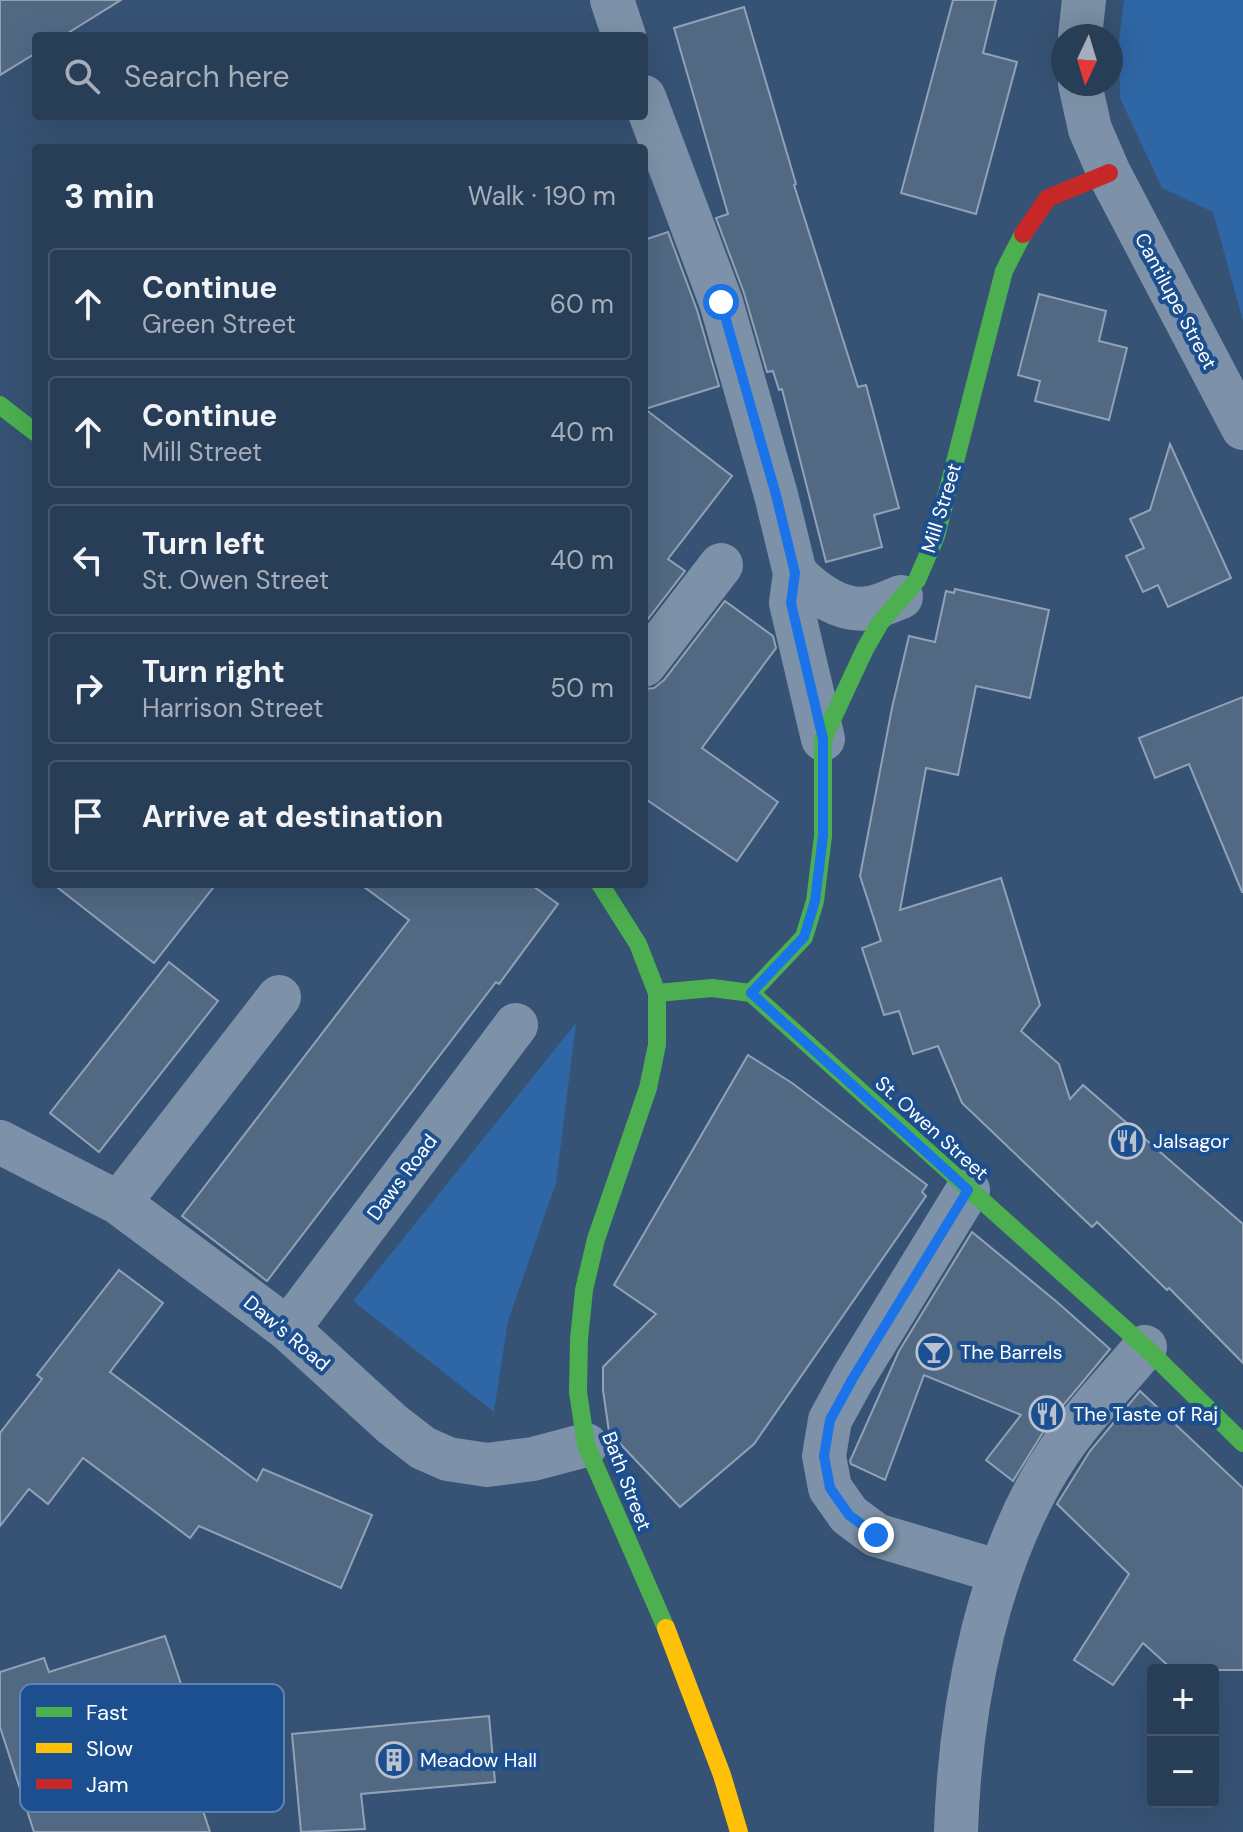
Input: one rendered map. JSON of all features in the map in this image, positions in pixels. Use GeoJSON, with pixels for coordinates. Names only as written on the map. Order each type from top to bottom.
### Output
{"type":"FeatureCollection","features":[{"type":"Feature","properties":{"kind":"main road","name":"Mill Street"},"geometry":{"type":"LineString","coordinates":[[751,993],[804,937],[815,901],[823,836],[823,739],[865,649],[880,623],[917,580],[936,536],[1004,271],[1024,232],[1048,198],[1109,173]]}},
{"type":"Feature","properties":{"kind":"main road"},"geometry":{"type":"LineString","coordinates":[[0,405],[32,430]]}},
{"type":"Feature","properties":{"kind":"main road"},"geometry":{"type":"LineString","coordinates":[[603,888],[638,944],[657,993],[712,988],[751,993]]}},
{"type":"Feature","properties":{"kind":"main road","name":"Bath Street"},"geometry":{"type":"LineString","coordinates":[[657,993],[657,1045],[648,1088],[596,1239],[584,1290],[578,1392],[586,1445],[681,1663],[722,1775],[739,1832]]}},
{"type":"Feature","properties":{"kind":"main road","name":"St. Owen Street"},"geometry":{"type":"LineString","coordinates":[[751,993],[1145,1347],[1243,1443]]}},
{"type":"Feature","properties":{"kind":"street"},"geometry":{"type":"LineString","coordinates":[[612,0],[623,32]]}},
{"type":"Feature","properties":{"kind":"street"},"geometry":{"type":"LineString","coordinates":[[1081,24],[1084,0]]}},
{"type":"Feature","properties":{"kind":"street"},"geometry":{"type":"LineString","coordinates":[[1083,96],[1090,129],[1109,173]]}},
{"type":"Feature","properties":{"kind":"street"},"geometry":{"type":"LineString","coordinates":[[648,108],[721,302],[776,495],[795,573],[791,603],[823,739]]}},
{"type":"Feature","properties":{"kind":"street","name":"Cantilupe Street"},"geometry":{"type":"LineString","coordinates":[[1109,173],[1243,428]]}},
{"type":"Feature","properties":{"kind":"street"},"geometry":{"type":"LineString","coordinates":[[648,660],[721,565]]}},
{"type":"Feature","properties":{"kind":"street"},"geometry":{"type":"LineString","coordinates":[[795,573],[810,588],[840,605],[868,608],[901,597]]}},
{"type":"Feature","properties":{"kind":"street"},"geometry":{"type":"LineString","coordinates":[[119,1203],[279,997]]}},
{"type":"Feature","properties":{"kind":"street","name":"Daws Road"},"geometry":{"type":"LineString","coordinates":[[288,1329],[516,1025]]}},
{"type":"Feature","properties":{"kind":"street","name":"Daw's Road"},"geometry":{"type":"LineString","coordinates":[[0,1142],[119,1203],[288,1329],[392,1424],[423,1448],[448,1459],[487,1465],[533,1459],[586,1445]]}},
{"type":"Feature","properties":{"kind":"street"},"geometry":{"type":"LineString","coordinates":[[968,1190],[845,1392],[830,1420],[824,1456],[830,1488],[849,1515],[876,1535],[1000,1572]]}},
{"type":"Feature","properties":{"kind":"street"},"geometry":{"type":"LineString","coordinates":[[956,1832],[957,1787],[965,1732],[981,1640],[1000,1572],[1030,1501],[1061,1448],[1145,1347]]}},
{"type":"Feature","properties":{"kind":"shaded area"},"geometry":{"type":"Polygon","coordinates":[[[1124,0],[1243,0],[1243,321],[1213,212],[1162,188],[1120,98],[1123,96],[1121,24],[1124,0]]]}},
{"type":"Feature","properties":{"kind":"shaded area"},"geometry":{"type":"Polygon","coordinates":[[[576,1023],[556,1183],[508,1321],[494,1412],[353,1301],[576,1023]]]}},
{"type":"Feature","properties":{"kind":"building"},"geometry":{"type":"Polygon","coordinates":[[[0,0],[121,0],[69,32],[32,32],[32,55],[0,75],[0,0]]]}},
{"type":"Feature","properties":{"kind":"building"},"geometry":{"type":"Polygon","coordinates":[[[953,0],[996,0],[983,53],[1017,62],[976,214],[901,193],[953,0]]]}},
{"type":"Feature","properties":{"kind":"building"},"geometry":{"type":"Polygon","coordinates":[[[744,7],[794,185],[858,387],[866,385],[899,508],[874,515],[882,547],[826,562],[782,389],[779,390],[773,371],[767,372],[744,293],[716,218],[728,214],[674,28],[744,7]]]}},
{"type":"Feature","properties":{"kind":"building"},"geometry":{"type":"Polygon","coordinates":[[[668,232],[697,310],[719,386],[648,408],[648,239],[668,232]]]}},
{"type":"Feature","properties":{"kind":"building"},"geometry":{"type":"Polygon","coordinates":[[[1039,294],[1106,311],[1099,341],[1127,348],[1109,420],[1035,401],[1040,381],[1018,375],[1039,294]]]}},
{"type":"Feature","properties":{"kind":"building"},"geometry":{"type":"Polygon","coordinates":[[[648,411],[732,476],[668,559],[685,571],[648,619],[648,411]]]}},
{"type":"Feature","properties":{"kind":"building"},"geometry":{"type":"Polygon","coordinates":[[[1170,444],[1231,578],[1168,607],[1158,585],[1143,592],[1126,556],[1144,548],[1130,519],[1150,510],[1170,444]]]}},
{"type":"Feature","properties":{"kind":"building"},"geometry":{"type":"Polygon","coordinates":[[[955,589],[1049,610],[1030,698],[976,686],[958,775],[926,768],[900,910],[1001,878],[1040,1005],[1021,1031],[1059,1064],[1070,1099],[1083,1085],[1243,1224],[1243,1363],[1169,1288],[1167,1290],[1097,1222],[1092,1227],[962,1103],[938,1046],[913,1054],[899,1011],[884,1015],[862,948],[881,941],[860,876],[909,636],[935,642],[946,591],[954,593],[955,589]]]}},
{"type":"Feature","properties":{"kind":"building"},"geometry":{"type":"Polygon","coordinates":[[[725,601],[773,636],[776,648],[702,748],[778,802],[737,861],[648,801],[648,689],[664,680],[725,601]]]}},
{"type":"Feature","properties":{"kind":"building"},"geometry":{"type":"Polygon","coordinates":[[[1243,697],[1242,892],[1189,764],[1155,778],[1139,738],[1243,697]]]}},
{"type":"Feature","properties":{"kind":"building"},"geometry":{"type":"Polygon","coordinates":[[[58,888],[213,888],[154,963],[58,888]]]}},
{"type":"Feature","properties":{"kind":"building"},"geometry":{"type":"Polygon","coordinates":[[[365,888],[536,888],[558,904],[267,1281],[182,1216],[409,920],[365,888]]]}},
{"type":"Feature","properties":{"kind":"building"},"geometry":{"type":"Polygon","coordinates":[[[169,962],[218,1001],[99,1152],[50,1113],[169,962]]]}},
{"type":"Feature","properties":{"kind":"building"},"geometry":{"type":"Polygon","coordinates":[[[748,1055],[792,1083],[927,1185],[922,1192],[926,1196],[754,1444],[680,1507],[609,1432],[603,1367],[656,1314],[614,1285],[748,1055]]]}},
{"type":"Feature","properties":{"kind":"building","name":"The Barrels"},"geometry":{"type":"Polygon","coordinates":[[[972,1232],[1110,1349],[1050,1421],[1013,1481],[986,1460],[1021,1415],[924,1375],[885,1480],[850,1461],[899,1351],[972,1232]]]}},
{"type":"Feature","properties":{"kind":"building"},"geometry":{"type":"Polygon","coordinates":[[[119,1270],[163,1303],[110,1372],[257,1481],[263,1469],[372,1515],[341,1588],[199,1526],[190,1538],[83,1458],[48,1504],[29,1489],[0,1526],[0,1433],[42,1379],[37,1375],[119,1270]]]}},
{"type":"Feature","properties":{"kind":"building"},"geometry":{"type":"Polygon","coordinates":[[[1140,1391],[1243,1488],[1243,1670],[1219,1670],[1219,1664],[1166,1664],[1143,1643],[1113,1685],[1074,1660],[1129,1574],[1057,1504],[1090,1451],[1140,1391]]]}},
{"type":"Feature","properties":{"kind":"building"},"geometry":{"type":"Polygon","coordinates":[[[165,1636],[181,1684],[20,1684],[20,1789],[0,1727],[0,1672],[44,1658],[49,1672],[165,1636]]]}},
{"type":"Feature","properties":{"kind":"building","name":"Meadow Hall"},"geometry":{"type":"Polygon","coordinates":[[[489,1716],[495,1782],[361,1794],[365,1829],[301,1832],[292,1734],[489,1716]]]}},
{"type":"Feature","properties":{"kind":"building"},"geometry":{"type":"Polygon","coordinates":[[[28,1812],[203,1812],[210,1832],[34,1832],[28,1812]]]}},
{"type":"Feature","properties":{"kind":"traffic: fast"},"geometry":{"type":"LineString","coordinates":[[751,993],[804,937],[815,901],[823,836],[823,739],[865,649],[880,623],[917,580],[936,536],[1004,271],[1023,234]]}},
{"type":"Feature","properties":{"kind":"traffic: fast"},"geometry":{"type":"LineString","coordinates":[[0,405],[32,430]]}},
{"type":"Feature","properties":{"kind":"traffic: fast"},"geometry":{"type":"LineString","coordinates":[[603,888],[638,944],[657,993],[657,1045],[648,1088],[596,1239],[584,1290],[578,1392],[586,1445],[666,1628]]}},
{"type":"Feature","properties":{"kind":"traffic: fast"},"geometry":{"type":"LineString","coordinates":[[657,993],[712,988],[751,993],[1145,1347],[1243,1443]]}},
{"type":"Feature","properties":{"kind":"traffic: slow"},"geometry":{"type":"LineString","coordinates":[[666,1628],[722,1775],[739,1832]]}},
{"type":"Feature","properties":{"kind":"traffic: jam"},"geometry":{"type":"LineString","coordinates":[[1023,234],[1048,198],[1109,173]]}},
{"type":"Feature","properties":{"kind":"place","name":"Jalsagor"},"geometry":{"type":"Point","coordinates":[1127,1141]}},
{"type":"Feature","properties":{"kind":"place","name":"The Barrels"},"geometry":{"type":"Point","coordinates":[934,1352]}},
{"type":"Feature","properties":{"kind":"place","name":"The Taste of Raj"},"geometry":{"type":"Point","coordinates":[1047,1414]}},
{"type":"Feature","properties":{"kind":"place","name":"Meadow Hall"},"geometry":{"type":"Point","coordinates":[394,1760]}},
{"type":"Feature","properties":{"kind":"route"},"geometry":{"type":"LineString","coordinates":[[721,302],[795,573],[791,603],[823,739],[823,836],[815,901],[804,937],[751,993],[968,1190],[830,1420],[824,1456],[830,1488],[849,1515],[876,1535]]}}]}
